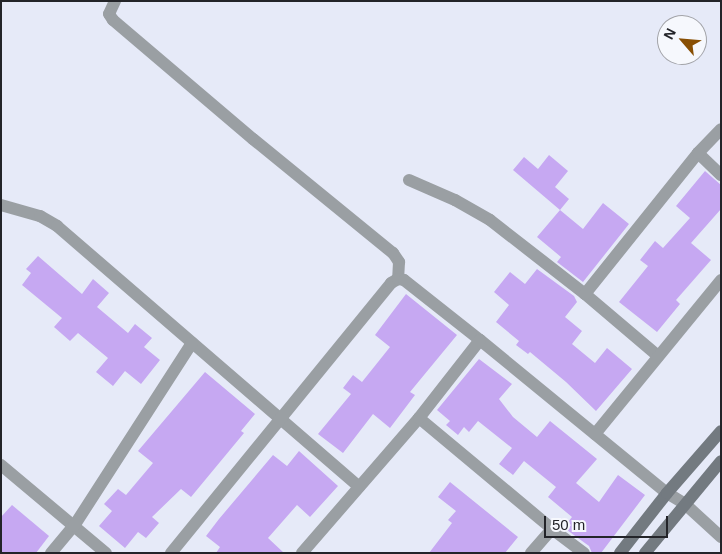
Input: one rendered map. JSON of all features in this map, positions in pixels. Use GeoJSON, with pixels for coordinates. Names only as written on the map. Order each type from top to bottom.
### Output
{"type":"FeatureCollection","features":[{"type":"Feature","properties":{"kind":"street"},"geometry":{"type":"LineString","coordinates":[[115,1],[109,14],[113,20],[253,139],[393,253],[399,262],[398,279]]}},
{"type":"Feature","properties":{"kind":"street"},"geometry":{"type":"LineString","coordinates":[[585,294],[698,153],[721,129]]}},
{"type":"Feature","properties":{"kind":"street"},"geometry":{"type":"LineString","coordinates":[[698,153],[721,175]]}},
{"type":"Feature","properties":{"kind":"street"},"geometry":{"type":"LineString","coordinates":[[409,180],[455,200],[490,220],[585,294],[658,356]]}},
{"type":"Feature","properties":{"kind":"street"},"geometry":{"type":"LineString","coordinates":[[1,205],[40,216],[57,226],[359,487]]}},
{"type":"Feature","properties":{"kind":"street"},"geometry":{"type":"LineString","coordinates":[[171,553],[391,283],[398,279],[404,280],[480,340],[667,493],[685,504],[721,536]]}},
{"type":"Feature","properties":{"kind":"street"},"geometry":{"type":"LineString","coordinates":[[595,434],[721,280]]}},
{"type":"Feature","properties":{"kind":"street"},"geometry":{"type":"LineString","coordinates":[[302,553],[419,418],[480,340]]}},
{"type":"Feature","properties":{"kind":"street"},"geometry":{"type":"LineString","coordinates":[[51,553],[74,526],[192,344]]}},
{"type":"Feature","properties":{"kind":"street"},"geometry":{"type":"LineString","coordinates":[[419,418],[552,529],[584,553]]}},
{"type":"Feature","properties":{"kind":"street"},"geometry":{"type":"LineString","coordinates":[[620,553],[667,493],[721,430]]}},
{"type":"Feature","properties":{"kind":"street"},"geometry":{"type":"LineString","coordinates":[[645,553],[721,461]]}},
{"type":"Feature","properties":{"kind":"street"},"geometry":{"type":"LineString","coordinates":[[1,465],[106,553]]}},
{"type":"Feature","properties":{"kind":"street"},"geometry":{"type":"LineString","coordinates":[[531,553],[552,529]]}},
{"type":"Feature","properties":{"kind":"building"},"geometry":{"type":"Polygon","coordinates":[[[549,155],[568,171],[555,187],[569,199],[560,210],[513,170],[524,157],[538,169],[549,155]]]}},
{"type":"Feature","properties":{"kind":"building"},"geometry":{"type":"Polygon","coordinates":[[[705,171],[721,185],[721,209],[691,243],[711,260],[676,300],[680,304],[657,332],[619,302],[648,266],[640,260],[655,241],[663,248],[690,218],[676,206],[705,171]]]}},
{"type":"Feature","properties":{"kind":"building"},"geometry":{"type":"Polygon","coordinates":[[[603,203],[629,224],[583,282],[557,262],[561,257],[537,237],[560,210],[583,229],[603,203]]]}},
{"type":"Feature","properties":{"kind":"building"},"geometry":{"type":"Polygon","coordinates":[[[38,256],[82,294],[93,279],[109,293],[97,307],[128,333],[135,324],[152,338],[144,347],[160,360],[141,384],[125,371],[113,386],[96,372],[108,358],[78,333],[70,341],[54,327],[62,318],[22,285],[31,273],[26,269],[38,256]]]}},
{"type":"Feature","properties":{"kind":"building"},"geometry":{"type":"Polygon","coordinates":[[[537,269],[574,296],[577,302],[565,317],[582,331],[572,344],[595,363],[607,348],[632,369],[596,411],[566,382],[530,352],[528,354],[516,345],[519,341],[496,322],[509,305],[494,292],[510,272],[525,284],[537,269]]]}},
{"type":"Feature","properties":{"kind":"building"},"geometry":{"type":"Polygon","coordinates":[[[406,294],[457,335],[410,392],[415,395],[390,428],[373,414],[343,453],[318,434],[351,394],[343,388],[353,375],[362,382],[390,347],[375,335],[406,294]]]}},
{"type":"Feature","properties":{"kind":"building"},"geometry":{"type":"Polygon","coordinates":[[[479,359],[512,384],[499,399],[513,417],[537,437],[550,421],[597,459],[576,483],[599,502],[618,475],[645,495],[601,553],[592,553],[589,546],[567,530],[571,525],[568,522],[572,517],[548,497],[556,487],[524,461],[513,475],[499,464],[512,448],[478,421],[469,432],[464,427],[458,435],[446,425],[450,421],[437,410],[479,359]]]}},
{"type":"Feature","properties":{"kind":"building"},"geometry":{"type":"Polygon","coordinates":[[[205,372],[255,414],[241,431],[244,433],[191,497],[181,489],[152,517],[159,523],[146,538],[138,532],[125,548],[99,526],[112,511],[104,504],[118,489],[126,495],[153,463],[138,451],[205,372]]]}},
{"type":"Feature","properties":{"kind":"building"},"geometry":{"type":"Polygon","coordinates":[[[299,451],[338,486],[310,517],[297,505],[268,538],[284,553],[216,553],[220,547],[206,536],[219,519],[273,455],[287,466],[299,451]]]}},
{"type":"Feature","properties":{"kind":"building"},"geometry":{"type":"Polygon","coordinates":[[[450,482],[518,537],[505,553],[429,553],[452,523],[448,520],[456,511],[438,497],[450,482]]]}},
{"type":"Feature","properties":{"kind":"building"},"geometry":{"type":"Polygon","coordinates":[[[12,505],[49,536],[36,553],[1,553],[1,517],[12,505]]]}}]}
